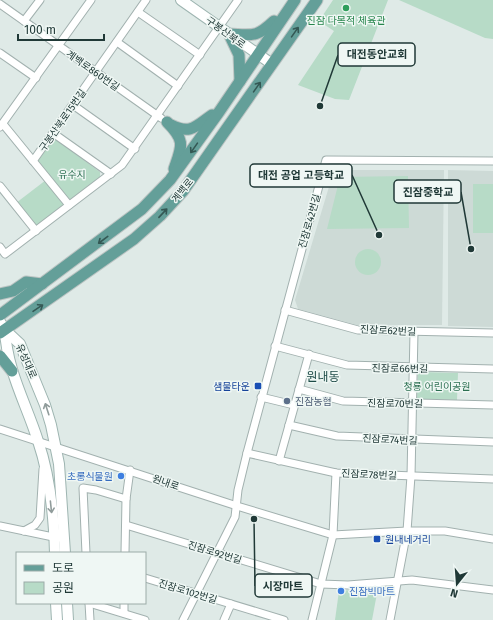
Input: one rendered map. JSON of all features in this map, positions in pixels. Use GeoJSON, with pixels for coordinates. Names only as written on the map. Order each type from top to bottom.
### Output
{"type":"FeatureCollection","features":[{"type":"Feature","properties":{"kind":"main road","name":"계백로"},"geometry":{"type":"LineString","coordinates":[[0,315],[142,209],[170,180],[219,112],[295,0]]}},
{"type":"Feature","properties":{"kind":"main road","name":"계백로"},"geometry":{"type":"LineString","coordinates":[[2,328],[134,239],[160,216],[183,191],[317,0]]}},
{"type":"Feature","properties":{"kind":"main road"},"geometry":{"type":"LineString","coordinates":[[240,81],[240,55],[230,34],[254,35],[264,32],[286,12]]}},
{"type":"Feature","properties":{"kind":"main road"},"geometry":{"type":"LineString","coordinates":[[162,119],[180,129],[192,129],[219,112]]}},
{"type":"Feature","properties":{"kind":"main road"},"geometry":{"type":"LineString","coordinates":[[162,119],[177,132],[181,141],[170,180]]}},
{"type":"Feature","properties":{"kind":"main road"},"geometry":{"type":"LineString","coordinates":[[0,294],[13,291],[26,282],[42,284]]}},
{"type":"Feature","properties":{"kind":"main road"},"geometry":{"type":"LineString","coordinates":[[0,356],[12,370]]}},
{"type":"Feature","properties":{"kind":"street"},"geometry":{"type":"LineString","coordinates":[[24,21],[40,0]]}},
{"type":"Feature","properties":{"kind":"street"},"geometry":{"type":"LineString","coordinates":[[69,205],[2,126],[91,0]]}},
{"type":"Feature","properties":{"kind":"street","name":"구봉산북로15번길"},"geometry":{"type":"LineString","coordinates":[[33,161],[146,0]]}},
{"type":"Feature","properties":{"kind":"street","name":"구봉산북로"},"geometry":{"type":"LineString","coordinates":[[181,0],[272,64]]}},
{"type":"Feature","properties":{"kind":"street"},"geometry":{"type":"LineString","coordinates":[[0,247],[6,254],[122,165],[162,119],[178,86],[235,1]]}},
{"type":"Feature","properties":{"kind":"street","name":"계백로860번길"},"geometry":{"type":"LineString","coordinates":[[0,4],[162,119]]}},
{"type":"Feature","properties":{"kind":"street"},"geometry":{"type":"LineString","coordinates":[[138,12],[200,55]]}},
{"type":"Feature","properties":{"kind":"street"},"geometry":{"type":"LineString","coordinates":[[117,42],[178,86]]}},
{"type":"Feature","properties":{"kind":"street"},"geometry":{"type":"LineString","coordinates":[[0,53],[36,78]]}},
{"type":"Feature","properties":{"kind":"street"},"geometry":{"type":"LineString","coordinates":[[73,105],[135,149]]}},
{"type":"Feature","properties":{"kind":"street"},"geometry":{"type":"LineString","coordinates":[[53,133],[111,174]]}},
{"type":"Feature","properties":{"kind":"street","name":"진잠로42번길"},"geometry":{"type":"LineString","coordinates":[[183,620],[235,517],[238,490],[246,453],[326,160],[493,161]]}},
{"type":"Feature","properties":{"kind":"street"},"geometry":{"type":"LineString","coordinates":[[0,186],[36,231]]}},
{"type":"Feature","properties":{"kind":"street","name":"진잠로62번길"},"geometry":{"type":"LineString","coordinates":[[285,310],[358,330],[493,334]]}},
{"type":"Feature","properties":{"kind":"street","name":"유성대로"},"geometry":{"type":"LineString","coordinates":[[2,328],[6,353],[39,441],[59,538],[65,552]]}},
{"type":"Feature","properties":{"kind":"street","name":"유성대로"},"geometry":{"type":"LineString","coordinates":[[2,328],[20,344],[45,405],[56,447],[59,538],[55,552]]}},
{"type":"Feature","properties":{"kind":"street"},"geometry":{"type":"LineString","coordinates":[[390,620],[407,531],[411,476],[414,332]]}},
{"type":"Feature","properties":{"kind":"street","name":"진잠로66번길"},"geometry":{"type":"LineString","coordinates":[[275,346],[347,365],[493,369]]}},
{"type":"Feature","properties":{"kind":"street"},"geometry":{"type":"LineString","coordinates":[[279,461],[309,354]]}},
{"type":"Feature","properties":{"kind":"street","name":"진잠로70번길"},"geometry":{"type":"LineString","coordinates":[[299,389],[343,402],[493,405]]}},
{"type":"Feature","properties":{"kind":"street"},"geometry":{"type":"LineString","coordinates":[[261,397],[294,405]]}},
{"type":"Feature","properties":{"kind":"street","name":"진잠로74번길"},"geometry":{"type":"LineString","coordinates":[[289,425],[336,436],[493,442]]}},
{"type":"Feature","properties":{"kind":"street","name":"원내로"},"geometry":{"type":"LineString","coordinates":[[0,428],[237,506],[333,534],[445,531],[493,539]]}},
{"type":"Feature","properties":{"kind":"street","name":"진잠로78번길"},"geometry":{"type":"LineString","coordinates":[[246,453],[336,473],[493,479]]}},
{"type":"Feature","properties":{"kind":"street"},"geometry":{"type":"LineString","coordinates":[[24,531],[35,525],[40,518],[43,459]]}},
{"type":"Feature","properties":{"kind":"street"},"geometry":{"type":"LineString","coordinates":[[126,552],[126,499],[130,470]]}},
{"type":"Feature","properties":{"kind":"street"},"geometry":{"type":"LineString","coordinates":[[312,620],[333,534],[336,473]]}},
{"type":"Feature","properties":{"kind":"street"},"geometry":{"type":"LineString","coordinates":[[86,552],[83,488],[96,490],[126,499]]}},
{"type":"Feature","properties":{"kind":"street","name":"진잠로92번길"},"geometry":{"type":"LineString","coordinates":[[126,525],[321,584],[348,585],[397,581],[426,582],[493,590]]}},
{"type":"Feature","properties":{"kind":"street"},"geometry":{"type":"LineString","coordinates":[[0,526],[59,538]]}},
{"type":"Feature","properties":{"kind":"street","name":"진잠로102번길"},"geometry":{"type":"LineString","coordinates":[[146,578],[284,620]]}},
{"type":"Feature","properties":{"kind":"street"},"geometry":{"type":"LineString","coordinates":[[56,604],[57,620]]}},
{"type":"Feature","properties":{"kind":"street"},"geometry":{"type":"LineString","coordinates":[[67,604],[68,620]]}},
{"type":"Feature","properties":{"kind":"street"},"geometry":{"type":"LineString","coordinates":[[89,604],[90,620]]}},
{"type":"Feature","properties":{"kind":"street"},"geometry":{"type":"LineString","coordinates":[[92,604],[145,620]]}},
{"type":"Feature","properties":{"kind":"street"},"geometry":{"type":"LineString","coordinates":[[124,604],[124,613]]}},
{"type":"Feature","properties":{"kind":"street","name":"진잠로102번길"},"geometry":{"type":"LineString","coordinates":[[224,620],[231,604]]}},
{"type":"Feature","properties":{"kind":"shaded area"},"geometry":{"type":"Polygon","coordinates":[[[334,170],[444,170],[442,325],[357,325],[298,309],[295,300],[334,170]]]}},
{"type":"Feature","properties":{"kind":"shaded area"},"geometry":{"type":"Polygon","coordinates":[[[448,170],[493,171],[493,327],[448,326],[448,170]]]}},
{"type":"Feature","properties":{"kind":"green space"},"geometry":{"type":"Polygon","coordinates":[[[333,0],[388,0],[349,100],[335,99],[298,85],[334,31],[319,21],[333,0]]]}},
{"type":"Feature","properties":{"kind":"green space"},"geometry":{"type":"Polygon","coordinates":[[[399,0],[493,0],[493,39],[485,38],[399,0]]]}},
{"type":"Feature","properties":{"kind":"green space","name":"유수지"},"geometry":{"type":"Polygon","coordinates":[[[54,138],[100,172],[100,178],[71,199],[68,199],[36,158],[54,138]]]}},
{"type":"Feature","properties":{"kind":"green space"},"geometry":{"type":"Polygon","coordinates":[[[408,176],[409,228],[327,229],[340,177],[408,176]]]}},
{"type":"Feature","properties":{"kind":"green space"},"geometry":{"type":"Polygon","coordinates":[[[46,180],[66,204],[37,228],[16,203],[46,180]]]}},
{"type":"Feature","properties":{"kind":"green space"},"geometry":{"type":"Polygon","coordinates":[[[473,184],[493,184],[493,233],[473,233],[473,184]]]}},
{"type":"Feature","properties":{"kind":"green space"},"geometry":{"type":"Polygon","coordinates":[[[368,249],[377,253],[381,262],[377,271],[368,275],[359,271],[355,262],[359,253],[368,249]]]}},
{"type":"Feature","properties":{"kind":"green space","name":"청룡 어린이공원"},"geometry":{"type":"Polygon","coordinates":[[[422,372],[458,373],[457,400],[417,399],[418,374],[422,372]]]}},
{"type":"Feature","properties":{"kind":"green space"},"geometry":{"type":"Polygon","coordinates":[[[378,588],[372,620],[335,620],[339,591],[378,588]]]}},
{"type":"Feature","properties":{"kind":"place","name":"진잠 다목적 체육관"},"geometry":{"type":"Point","coordinates":[346,8]}},
{"type":"Feature","properties":{"kind":"place","name":"대전동안교회"},"geometry":{"type":"Point","coordinates":[320,106]}},
{"type":"Feature","properties":{"kind":"place","name":"대전 공업 고등학교"},"geometry":{"type":"Point","coordinates":[379,235]}},
{"type":"Feature","properties":{"kind":"place","name":"진잠중학교"},"geometry":{"type":"Point","coordinates":[471,249]}},
{"type":"Feature","properties":{"kind":"place","name":"샘물타운"},"geometry":{"type":"Point","coordinates":[258,386]}},
{"type":"Feature","properties":{"kind":"place","name":"진잠농협"},"geometry":{"type":"Point","coordinates":[287,401]}},
{"type":"Feature","properties":{"kind":"place","name":"초롱식물원"},"geometry":{"type":"Point","coordinates":[121,476]}},
{"type":"Feature","properties":{"kind":"place","name":"시장마트"},"geometry":{"type":"Point","coordinates":[254,519]}},
{"type":"Feature","properties":{"kind":"place","name":"원내네거리"},"geometry":{"type":"Point","coordinates":[377,539]}},
{"type":"Feature","properties":{"kind":"place","name":"진잠빅마트"},"geometry":{"type":"Point","coordinates":[341,591]}},
{"type":"Feature","properties":{"kind":"district","name":"원내동"},"geometry":{"type":"Point","coordinates":[323,377]}}]}
